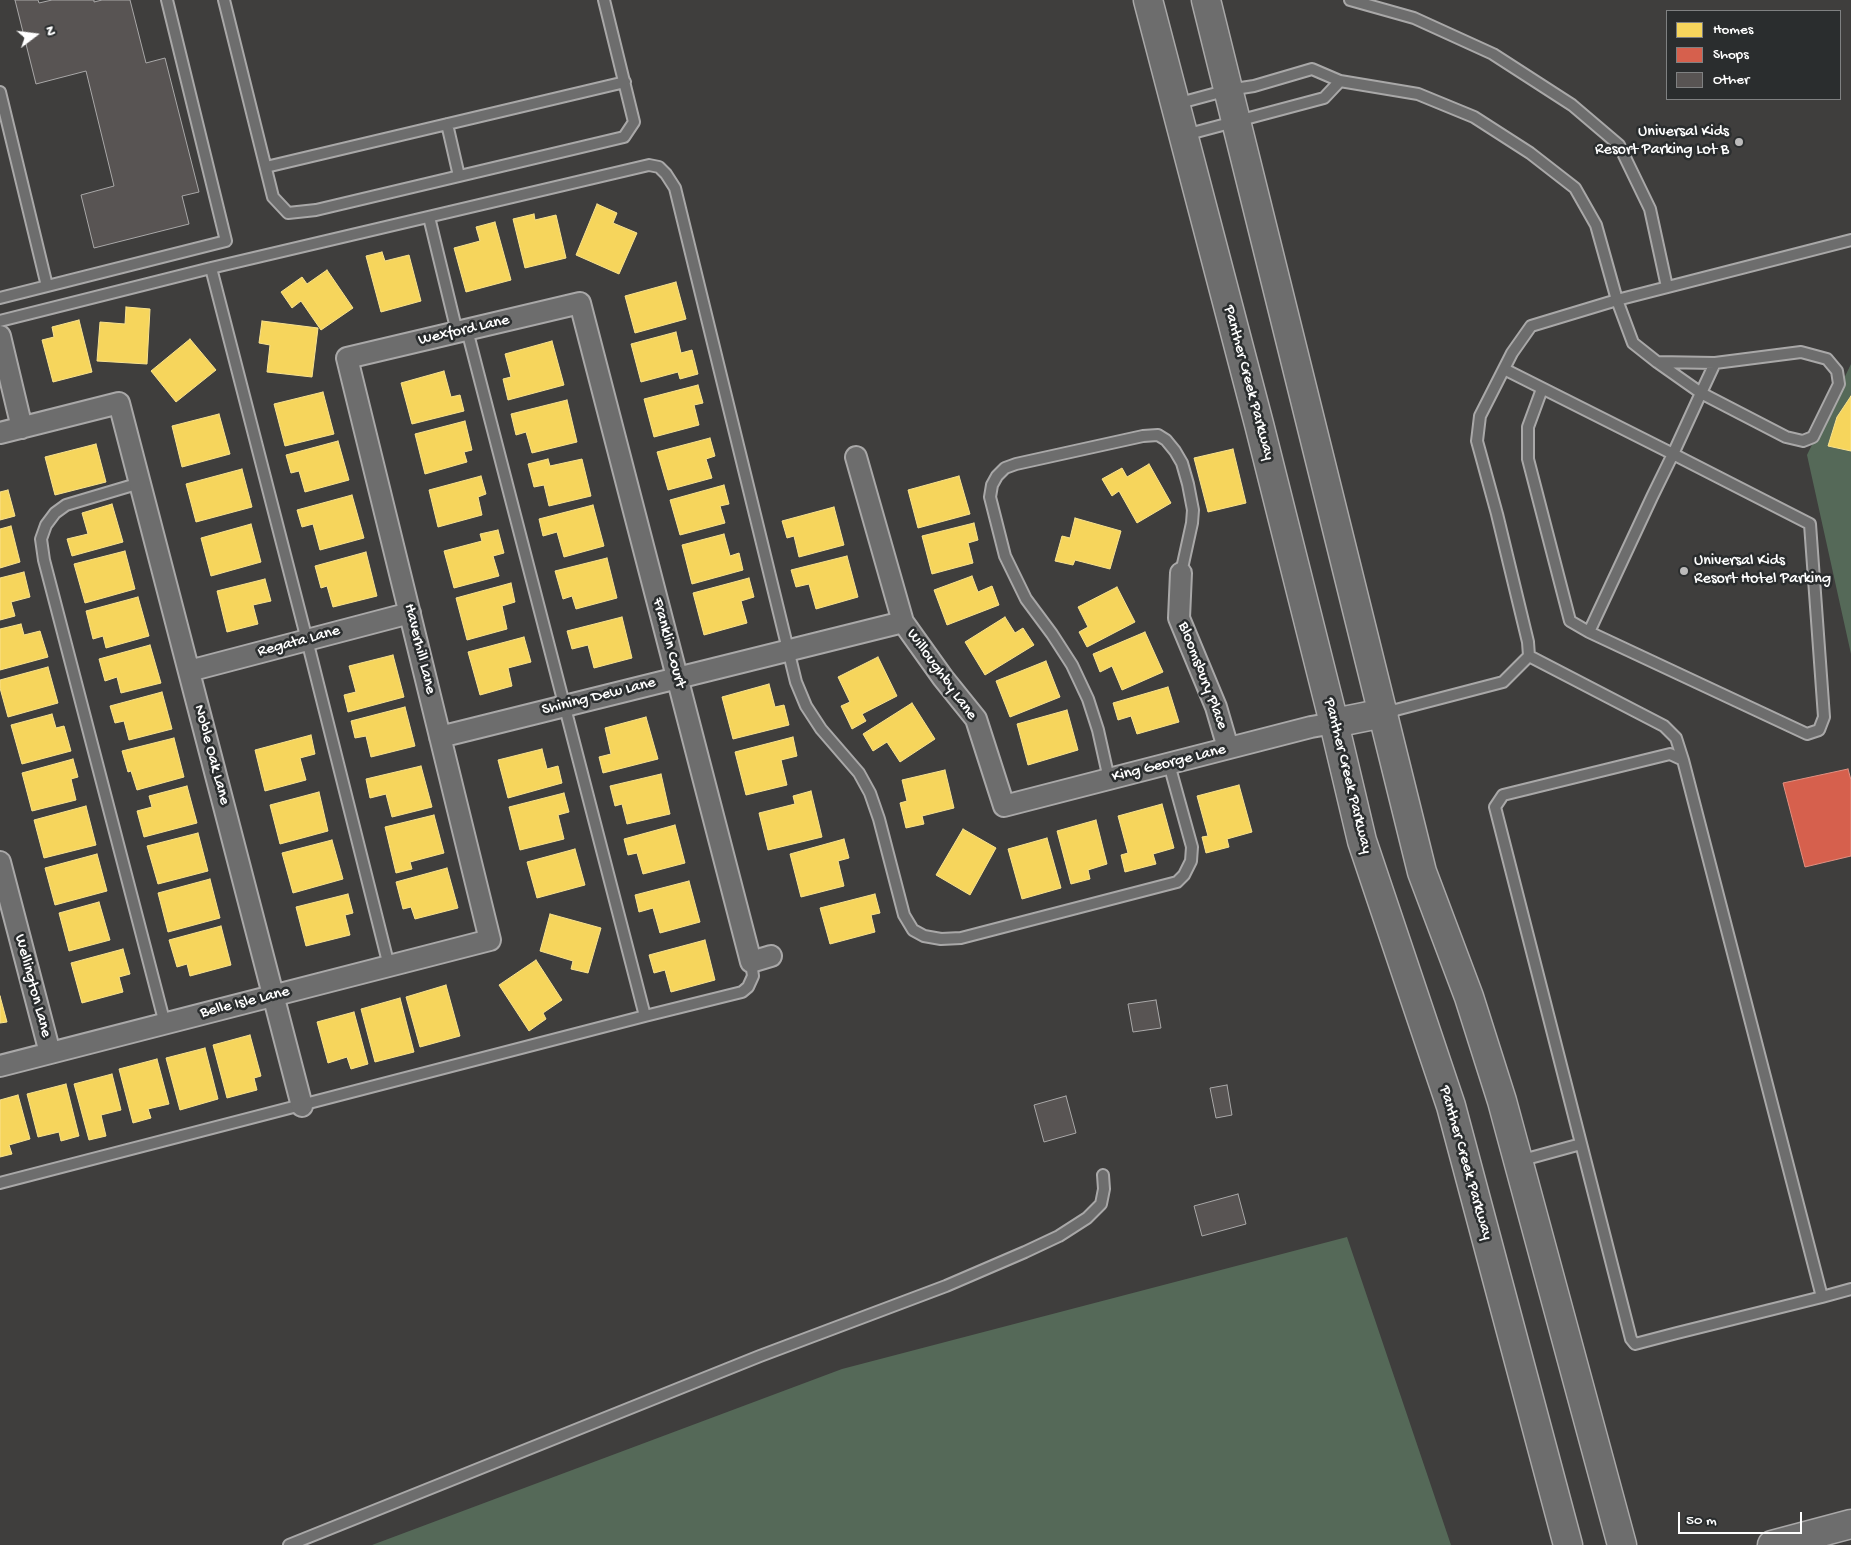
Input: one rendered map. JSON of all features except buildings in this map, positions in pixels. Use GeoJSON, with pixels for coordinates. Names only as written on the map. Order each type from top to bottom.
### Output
{"type":"FeatureCollection","features":[{"type":"Feature","properties":{"kind":"main road","name":"Panther Creek Parkway"},"geometry":{"type":"LineString","coordinates":[[1148,0],[1259,424],[1362,841],[1451,1106],[1568,1545]]}},
{"type":"Feature","properties":{"kind":"main road"},"geometry":{"type":"LineString","coordinates":[[1206,0],[1422,872],[1469,997],[1502,1101],[1622,1545]]}},
{"type":"Feature","properties":{"kind":"main road"},"geometry":{"type":"LineString","coordinates":[[1334,723],[1384,713]]}},
{"type":"Feature","properties":{"kind":"main road"},"geometry":{"type":"LineString","coordinates":[[1772,1545],[1851,1524]]}},
{"type":"Feature","properties":{"kind":"street","name":"Wexford Lane"},"geometry":{"type":"LineString","coordinates":[[347,358],[580,303]]}},
{"type":"Feature","properties":{"kind":"street","name":"Franklin Court"},"geometry":{"type":"LineString","coordinates":[[580,303],[752,962]]}},
{"type":"Feature","properties":{"kind":"street"},"geometry":{"type":"LineString","coordinates":[[0,336],[22,428],[0,433]]}},
{"type":"Feature","properties":{"kind":"street","name":"Haverhill Lane"},"geometry":{"type":"LineString","coordinates":[[347,358],[490,940]]}},
{"type":"Feature","properties":{"kind":"street","name":"Noble Oak Lane"},"geometry":{"type":"LineString","coordinates":[[22,428],[119,403],[302,1106]]}},
{"type":"Feature","properties":{"kind":"street","name":"Willoughby Lane"},"geometry":{"type":"LineString","coordinates":[[856,457],[903,622],[943,678],[976,719],[1004,806]]}},
{"type":"Feature","properties":{"kind":"street","name":"Bloomsbury Place"},"geometry":{"type":"LineString","coordinates":[[1181,573],[1179,618],[1216,707],[1228,748]]}},
{"type":"Feature","properties":{"kind":"street","name":"Regata Lane"},"geometry":{"type":"LineString","coordinates":[[189,670],[410,613]]}},
{"type":"Feature","properties":{"kind":"street","name":"Shining Dew Lane"},"geometry":{"type":"LineString","coordinates":[[440,736],[903,622]]}},
{"type":"Feature","properties":{"kind":"street","name":"King George Lane"},"geometry":{"type":"LineString","coordinates":[[1004,806],[1311,727],[1334,723]]}},
{"type":"Feature","properties":{"kind":"street","name":"Wellington Lane"},"geometry":{"type":"LineString","coordinates":[[0,862],[50,1053]]}},
{"type":"Feature","properties":{"kind":"street","name":"Belle Isle Lane"},"geometry":{"type":"LineString","coordinates":[[0,1066],[490,940]]}},
{"type":"Feature","properties":{"kind":"street"},"geometry":{"type":"LineString","coordinates":[[752,962],[771,956]]}},
{"type":"Feature","properties":{"kind":"lane"},"geometry":{"type":"LineString","coordinates":[[0,298],[226,241],[167,0]]}},
{"type":"Feature","properties":{"kind":"lane"},"geometry":{"type":"LineString","coordinates":[[224,0],[273,197],[288,213],[316,210],[624,137],[634,122],[604,0]]}},
{"type":"Feature","properties":{"kind":"lane"},"geometry":{"type":"LineString","coordinates":[[1350,0],[1414,18],[1493,54],[1572,105],[1619,145],[1650,209],[1667,287]]}},
{"type":"Feature","properties":{"kind":"lane"},"geometry":{"type":"LineString","coordinates":[[1175,104],[1228,90],[1254,86],[1312,69],[1340,81],[1418,94],[1474,117],[1538,158],[1575,188],[1596,225],[1617,300],[1633,343],[1657,362],[1701,394],[1786,437],[1803,441],[1813,437],[1839,384],[1837,371],[1827,359],[1801,352],[1715,363],[1657,362]]}},
{"type":"Feature","properties":{"kind":"lane"},"geometry":{"type":"LineString","coordinates":[[1183,135],[1324,98],[1340,81]]}},
{"type":"Feature","properties":{"kind":"lane"},"geometry":{"type":"LineString","coordinates":[[266,167],[625,82]]}},
{"type":"Feature","properties":{"kind":"lane"},"geometry":{"type":"LineString","coordinates":[[0,92],[47,286]]}},
{"type":"Feature","properties":{"kind":"lane"},"geometry":{"type":"LineString","coordinates":[[447,124],[459,176]]}},
{"type":"Feature","properties":{"kind":"lane"},"geometry":{"type":"LineString","coordinates":[[0,321],[210,268],[650,165],[659,167],[675,188],[796,682],[806,706],[821,729],[859,773],[870,793],[879,819],[904,915],[913,930],[924,936],[941,939],[961,938],[1176,882],[1184,875],[1191,861],[1192,847],[1169,764]]}},
{"type":"Feature","properties":{"kind":"lane"},"geometry":{"type":"LineString","coordinates":[[429,217],[564,706],[645,1016]]}},
{"type":"Feature","properties":{"kind":"lane"},"geometry":{"type":"LineString","coordinates":[[1384,713],[1503,682],[1529,656],[1528,642],[1502,533],[1477,440],[1480,416],[1512,353],[1532,326],[1565,314],[1851,240]]}},
{"type":"Feature","properties":{"kind":"lane"},"geometry":{"type":"LineString","coordinates":[[210,268],[307,640],[389,966]]}},
{"type":"Feature","properties":{"kind":"lane"},"geometry":{"type":"LineString","coordinates":[[1589,632],[1715,363]]}},
{"type":"Feature","properties":{"kind":"lane"},"geometry":{"type":"LineString","coordinates":[[1504,369],[1542,388],[1673,454],[1810,524],[1824,717],[1819,730],[1807,734],[1570,622],[1528,459],[1528,427],[1542,388]]}},
{"type":"Feature","properties":{"kind":"lane"},"geometry":{"type":"LineString","coordinates":[[1109,779],[1098,730],[1088,699],[1072,665],[1026,599],[1005,556],[990,498],[992,485],[1005,468],[1016,464],[1143,436],[1158,435],[1166,440],[1175,450],[1182,463],[1193,510],[1181,573]]}},
{"type":"Feature","properties":{"kind":"lane"},"geometry":{"type":"LineString","coordinates":[[140,483],[66,505],[55,513],[46,525],[41,539],[44,560],[165,1024]]}},
{"type":"Feature","properties":{"kind":"lane"},"geometry":{"type":"LineString","coordinates":[[1529,656],[1664,726],[1676,738],[1822,1297]]}},
{"type":"Feature","properties":{"kind":"lane"},"geometry":{"type":"LineString","coordinates":[[1683,760],[1670,754],[1502,795],[1495,807],[1630,1339],[1635,1344],[1851,1289]]}},
{"type":"Feature","properties":{"kind":"lane"},"geometry":{"type":"LineString","coordinates":[[0,1183],[742,992],[748,987],[753,976],[752,962]]}},
{"type":"Feature","properties":{"kind":"lane"},"geometry":{"type":"LineString","coordinates":[[1518,1161],[1581,1144]]}},
{"type":"Feature","properties":{"kind":"lane"},"geometry":{"type":"LineString","coordinates":[[289,1545],[751,1360],[946,1286],[1025,1252],[1059,1236],[1087,1218],[1101,1204],[1104,1189],[1103,1175]]}},
{"type":"Feature","properties":{"kind":"green space"},"geometry":{"type":"Polygon","coordinates":[[[1851,364],[1851,654],[1807,455],[1851,364]]]}},
{"type":"Feature","properties":{"kind":"green space"},"geometry":{"type":"Polygon","coordinates":[[[1347,1237],[1451,1545],[372,1545],[842,1369],[1347,1237]]]}},
{"type":"Feature","properties":{"kind":"place","name":"Universal Kids Resort Parking Lot B"},"geometry":{"type":"Point","coordinates":[1739,142]}},
{"type":"Feature","properties":{"kind":"place","name":"Universal Kids Resort Hotel Parking"},"geometry":{"type":"Point","coordinates":[1684,571]}}]}
